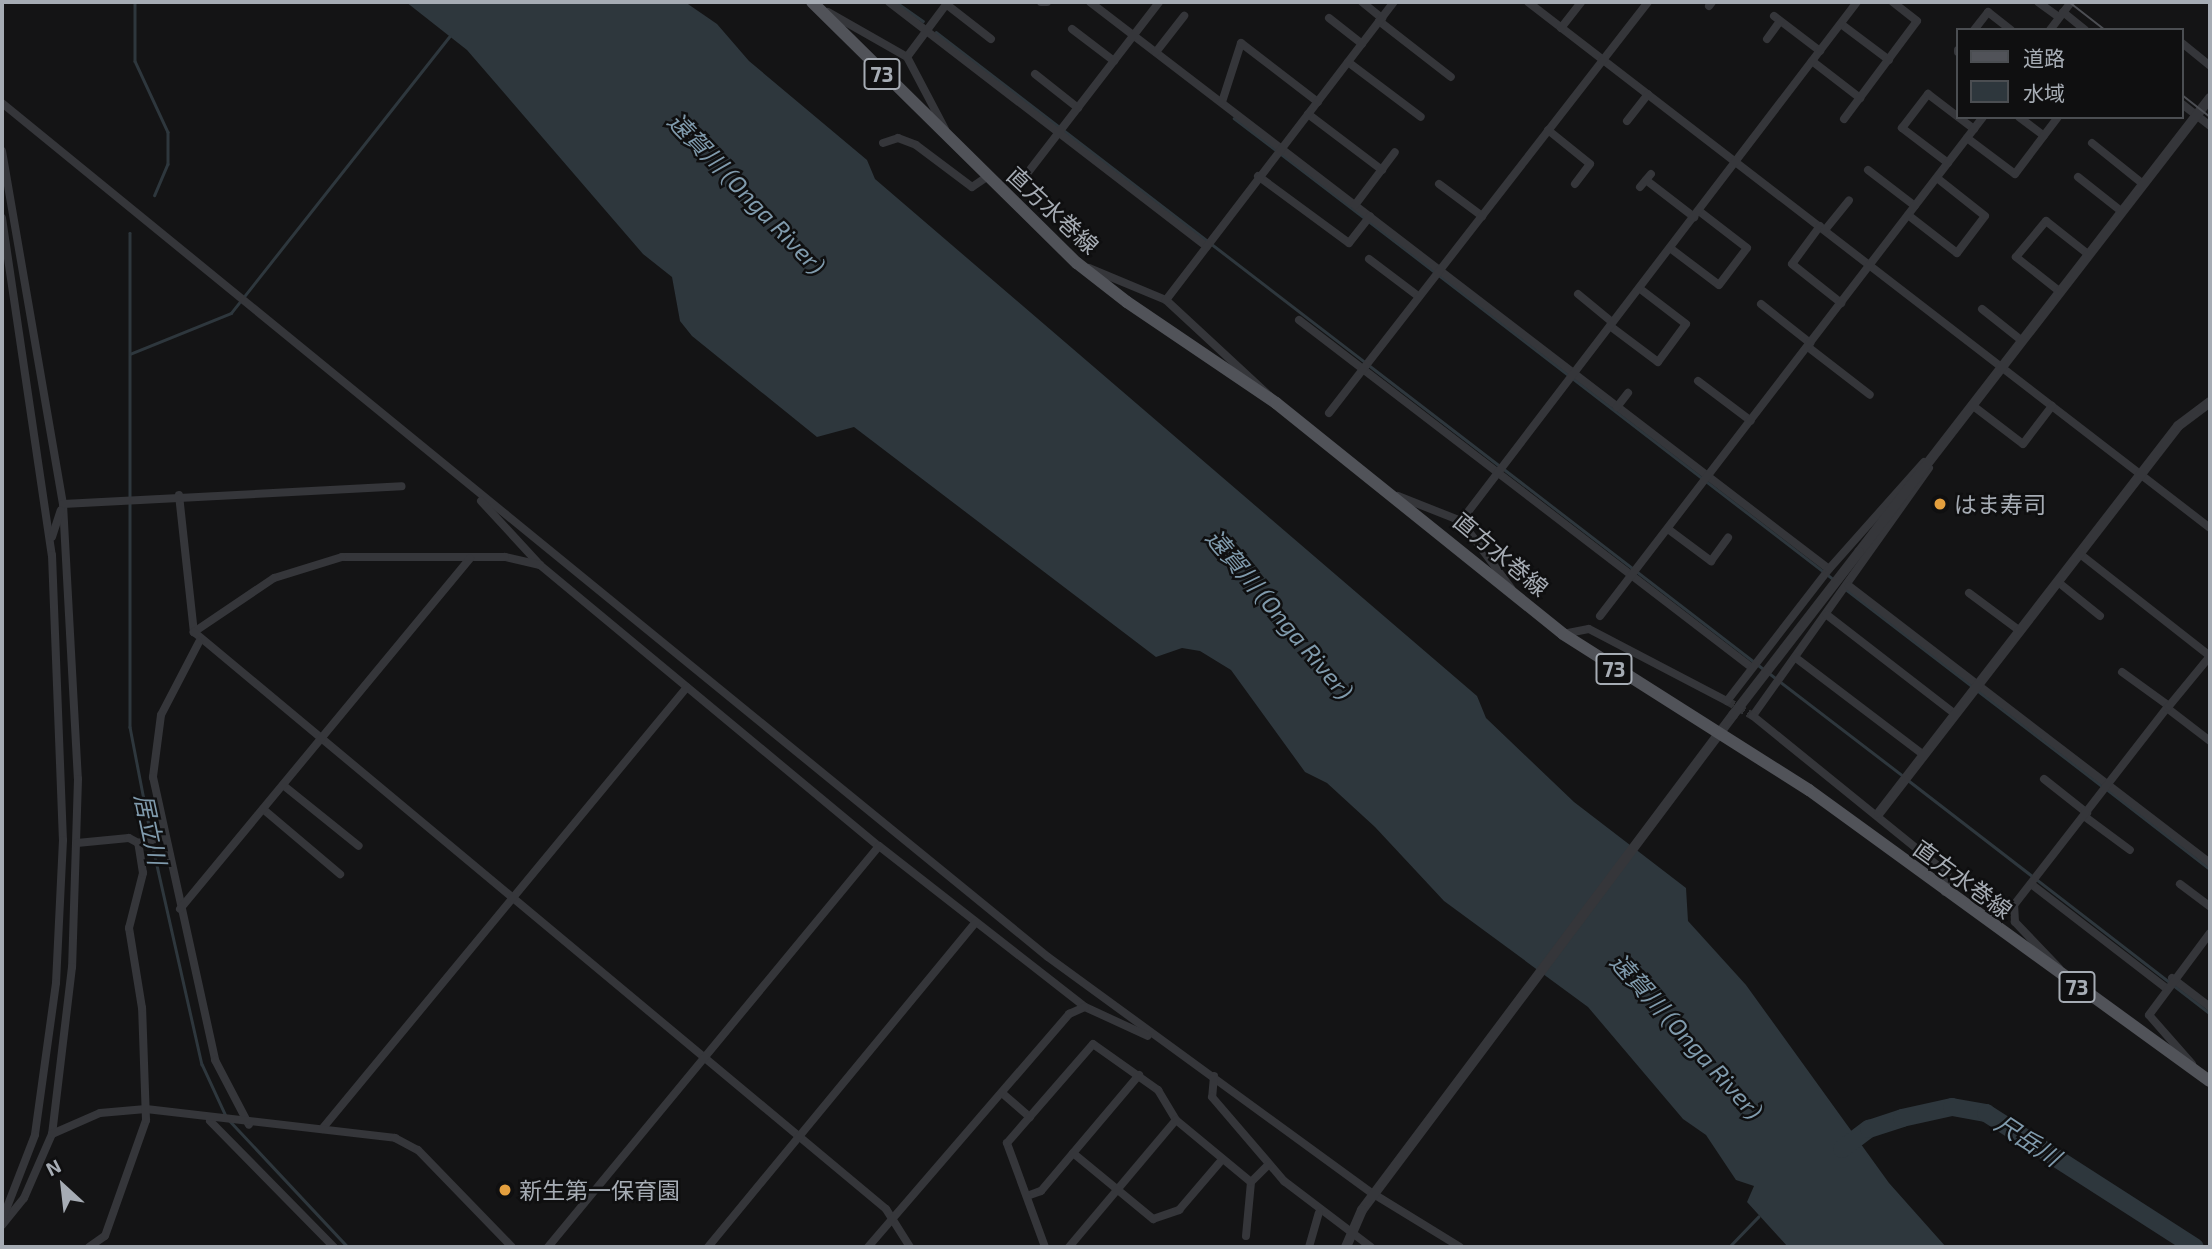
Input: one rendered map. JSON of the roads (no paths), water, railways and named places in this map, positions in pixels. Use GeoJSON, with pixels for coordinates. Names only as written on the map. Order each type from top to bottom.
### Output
{"type":"FeatureCollection","features":[{"type":"Feature","properties":{"kind":"main road","name":"直方水巻線"},"geometry":{"type":"LineString","coordinates":[[814,4],[1077,263],[1276,403],[1398,496],[1563,634],[1715,740],[1809,790],[1945,892],[2210,1080]]}},
{"type":"Feature","properties":{"kind":"street"},"geometry":{"type":"LineString","coordinates":[[889,2],[1209,244]]}},
{"type":"Feature","properties":{"kind":"street"},"geometry":{"type":"LineString","coordinates":[[1041,2],[1047,2]]}},
{"type":"Feature","properties":{"kind":"street"},"geometry":{"type":"LineString","coordinates":[[1090,2],[1132,37],[1222,102],[1278,150],[1355,205],[1368,219],[1571,376],[1617,407],[1826,573]]}},
{"type":"Feature","properties":{"kind":"street"},"geometry":{"type":"LineString","coordinates":[[1027,175],[1159,2]]}},
{"type":"Feature","properties":{"kind":"street"},"geometry":{"type":"LineString","coordinates":[[1362,2],[1451,77]]}},
{"type":"Feature","properties":{"kind":"street"},"geometry":{"type":"LineString","coordinates":[[1166,300],[1258,176],[1394,2]]}},
{"type":"Feature","properties":{"kind":"street"},"geometry":{"type":"LineString","coordinates":[[1528,2],[2210,528]]}},
{"type":"Feature","properties":{"kind":"street"},"geometry":{"type":"LineString","coordinates":[[1561,28],[1581,2]]}},
{"type":"Feature","properties":{"kind":"street"},"geometry":{"type":"LineString","coordinates":[[1329,413],[1648,2]]}},
{"type":"Feature","properties":{"kind":"street"},"geometry":{"type":"LineString","coordinates":[[1461,521],[1857,2]]}},
{"type":"Feature","properties":{"kind":"street"},"geometry":{"type":"LineString","coordinates":[[1844,120],[1917,21],[1893,2]]}},
{"type":"Feature","properties":{"kind":"street"},"geometry":{"type":"LineString","coordinates":[[2038,2],[2082,28]]}},
{"type":"Feature","properties":{"kind":"street"},"geometry":{"type":"LineString","coordinates":[[2051,28],[2071,2]]}},
{"type":"Feature","properties":{"kind":"street"},"geometry":{"type":"LineString","coordinates":[[907,57],[947,3],[991,39]]}},
{"type":"Feature","properties":{"kind":"street"},"geometry":{"type":"LineString","coordinates":[[814,4],[907,57],[949,139]]}},
{"type":"Feature","properties":{"kind":"street"},"geometry":{"type":"LineString","coordinates":[[1976,28],[1988,12],[2008,28]]}},
{"type":"Feature","properties":{"kind":"street"},"geometry":{"type":"LineString","coordinates":[[1156,52],[1184,16]]}},
{"type":"Feature","properties":{"kind":"street"},"geometry":{"type":"LineString","coordinates":[[1329,18],[1362,44]]}},
{"type":"Feature","properties":{"kind":"street"},"geometry":{"type":"LineString","coordinates":[[1767,39],[1777,19],[1820,51]]}},
{"type":"Feature","properties":{"kind":"street"},"geometry":{"type":"LineString","coordinates":[[1841,24],[1889,60]]}},
{"type":"Feature","properties":{"kind":"street"},"geometry":{"type":"LineString","coordinates":[[1072,29],[1114,61]]}},
{"type":"Feature","properties":{"kind":"street"},"geometry":{"type":"LineString","coordinates":[[1222,102],[1241,43],[1318,102]]}},
{"type":"Feature","properties":{"kind":"street"},"geometry":{"type":"LineString","coordinates":[[2184,45],[2210,66]]}},
{"type":"Feature","properties":{"kind":"street"},"geometry":{"type":"LineString","coordinates":[[1812,61],[1860,98]]}},
{"type":"Feature","properties":{"kind":"street"},"geometry":{"type":"LineString","coordinates":[[1348,62],[1421,117]]}},
{"type":"Feature","properties":{"kind":"street"},"geometry":{"type":"LineString","coordinates":[[1035,74],[1078,108]]}},
{"type":"Feature","properties":{"kind":"street"},"geometry":{"type":"LineString","coordinates":[[1628,121],[1648,94]]}},
{"type":"Feature","properties":{"kind":"street"},"geometry":{"type":"LineString","coordinates":[[1948,163],[1902,128],[1928,94],[1956,115]]}},
{"type":"Feature","properties":{"kind":"street"},"geometry":{"type":"LineString","coordinates":[[1346,1247],[1362,1210],[1383,1178],[1733,715],[2142,183],[2210,99]]}},
{"type":"Feature","properties":{"kind":"street"},"geometry":{"type":"LineString","coordinates":[[2,103],[475,493],[1048,957],[1372,1194],[1460,1247]]}},
{"type":"Feature","properties":{"kind":"street"},"geometry":{"type":"LineString","coordinates":[[2184,106],[2210,126]]}},
{"type":"Feature","properties":{"kind":"street"},"geometry":{"type":"LineString","coordinates":[[1308,114],[1382,170]]}},
{"type":"Feature","properties":{"kind":"street"},"geometry":{"type":"LineString","coordinates":[[1961,119],[1974,129]]}},
{"type":"Feature","properties":{"kind":"street"},"geometry":{"type":"LineString","coordinates":[[1600,616],[1982,119]]}},
{"type":"Feature","properties":{"kind":"street"},"geometry":{"type":"LineString","coordinates":[[2022,119],[2044,136]]}},
{"type":"Feature","properties":{"kind":"street"},"geometry":{"type":"LineString","coordinates":[[1967,138],[2015,174],[2057,119]]}},
{"type":"Feature","properties":{"kind":"street"},"geometry":{"type":"LineString","coordinates":[[1548,130],[1590,164],[1575,184]]}},
{"type":"Feature","properties":{"kind":"street"},"geometry":{"type":"LineString","coordinates":[[883,143],[893,138],[916,145],[963,184],[978,186],[987,177]]}},
{"type":"Feature","properties":{"kind":"street"},"geometry":{"type":"LineString","coordinates":[[2092,143],[2142,183]]}},
{"type":"Feature","properties":{"kind":"street"},"geometry":{"type":"LineString","coordinates":[[2,151],[63,504],[75,679],[77,843],[72,967],[52,1135],[24,1198],[2,1226]]}},
{"type":"Feature","properties":{"kind":"street"},"geometry":{"type":"LineString","coordinates":[[1355,205],[1395,152]]}},
{"type":"Feature","properties":{"kind":"street"},"geometry":{"type":"LineString","coordinates":[[1868,170],[1915,206]]}},
{"type":"Feature","properties":{"kind":"street"},"geometry":{"type":"LineString","coordinates":[[1258,176],[1349,243],[1368,219]]}},
{"type":"Feature","properties":{"kind":"street"},"geometry":{"type":"LineString","coordinates":[[2078,177],[2121,211]]}},
{"type":"Feature","properties":{"kind":"street"},"geometry":{"type":"LineString","coordinates":[[1908,215],[1957,253],[1985,216],[1937,178]]}},
{"type":"Feature","properties":{"kind":"street"},"geometry":{"type":"LineString","coordinates":[[1646,180],[1747,248],[1719,285],[1670,248]]}},
{"type":"Feature","properties":{"kind":"street"},"geometry":{"type":"LineString","coordinates":[[1439,184],[1482,216]]}},
{"type":"Feature","properties":{"kind":"street"},"geometry":{"type":"LineString","coordinates":[[1841,303],[1792,264],[1849,200]]}},
{"type":"Feature","properties":{"kind":"street"},"geometry":{"type":"LineString","coordinates":[[2,218],[51,540],[60,683],[62,911],[35,1135],[2,1220]]}},
{"type":"Feature","properties":{"kind":"street"},"geometry":{"type":"LineString","coordinates":[[2059,291],[2017,257],[2046,220],[2088,254]]}},
{"type":"Feature","properties":{"kind":"street"},"geometry":{"type":"LineString","coordinates":[[1369,259],[1418,296]]}},
{"type":"Feature","properties":{"kind":"street"},"geometry":{"type":"LineString","coordinates":[[1077,263],[1166,300],[1266,387],[1276,403]]}},
{"type":"Feature","properties":{"kind":"street"},"geometry":{"type":"LineString","coordinates":[[1578,294],[1658,362],[1686,324],[1639,288]]}},
{"type":"Feature","properties":{"kind":"street"},"geometry":{"type":"LineString","coordinates":[[1761,304],[1870,395]]}},
{"type":"Feature","properties":{"kind":"street"},"geometry":{"type":"LineString","coordinates":[[1982,309],[2021,340]]}},
{"type":"Feature","properties":{"kind":"street"},"geometry":{"type":"LineString","coordinates":[[1299,320],[1366,365],[1753,664]]}},
{"type":"Feature","properties":{"kind":"street"},"geometry":{"type":"LineString","coordinates":[[1698,381],[1751,421]]}},
{"type":"Feature","properties":{"kind":"street"},"geometry":{"type":"LineString","coordinates":[[1617,407],[1628,393]]}},
{"type":"Feature","properties":{"kind":"street"},"geometry":{"type":"LineString","coordinates":[[1879,813],[1974,686],[2020,631],[2178,426],[2210,402]]}},
{"type":"Feature","properties":{"kind":"street"},"geometry":{"type":"LineString","coordinates":[[1972,405],[2023,444],[2052,406]]}},
{"type":"Feature","properties":{"kind":"street"},"geometry":{"type":"LineString","coordinates":[[1563,634],[1589,629],[1727,701],[1826,573],[1936,452]]}},
{"type":"Feature","properties":{"kind":"street"},"geometry":{"type":"LineString","coordinates":[[1936,452],[1847,589],[1753,716],[1879,813],[1947,873],[1945,892]]}},
{"type":"Feature","properties":{"kind":"street"},"geometry":{"type":"LineString","coordinates":[[63,504],[120,498],[402,486]]}},
{"type":"Feature","properties":{"kind":"street"},"geometry":{"type":"LineString","coordinates":[[475,493],[540,565],[879,846],[1085,1007],[1167,1045]]}},
{"type":"Feature","properties":{"kind":"street"},"geometry":{"type":"LineString","coordinates":[[179,495],[194,632],[199,642],[799,1138],[896,1222],[910,1247]]}},
{"type":"Feature","properties":{"kind":"street"},"geometry":{"type":"LineString","coordinates":[[1398,496],[1461,521],[1516,594]]}},
{"type":"Feature","properties":{"kind":"street"},"geometry":{"type":"LineString","coordinates":[[51,540],[63,504]]}},
{"type":"Feature","properties":{"kind":"street"},"geometry":{"type":"LineString","coordinates":[[1668,528],[1711,561],[1728,538]]}},
{"type":"Feature","properties":{"kind":"street"},"geometry":{"type":"LineString","coordinates":[[194,632],[253,589],[311,563],[368,554],[470,558],[540,565]]}},
{"type":"Feature","properties":{"kind":"street"},"geometry":{"type":"LineString","coordinates":[[2063,977],[2015,922],[2014,905],[2210,656],[2080,554]]}},
{"type":"Feature","properties":{"kind":"street"},"geometry":{"type":"LineString","coordinates":[[180,909],[470,558]]}},
{"type":"Feature","properties":{"kind":"street"},"geometry":{"type":"LineString","coordinates":[[2058,582],[2100,616]]}},
{"type":"Feature","properties":{"kind":"street"},"geometry":{"type":"LineString","coordinates":[[1847,589],[2105,787],[2210,863]]}},
{"type":"Feature","properties":{"kind":"street"},"geometry":{"type":"LineString","coordinates":[[1969,593],[2020,631]]}},
{"type":"Feature","properties":{"kind":"street"},"geometry":{"type":"LineString","coordinates":[[1827,615],[1954,713]]}},
{"type":"Feature","properties":{"kind":"street"},"geometry":{"type":"LineString","coordinates":[[199,642],[161,715],[153,777],[164,838],[215,1060],[245,1124]]}},
{"type":"Feature","properties":{"kind":"street"},"geometry":{"type":"LineString","coordinates":[[1796,658],[1924,755]]}},
{"type":"Feature","properties":{"kind":"street"},"geometry":{"type":"LineString","coordinates":[[2122,672],[2210,741]]}},
{"type":"Feature","properties":{"kind":"street"},"geometry":{"type":"LineString","coordinates":[[322,1129],[687,687]]}},
{"type":"Feature","properties":{"kind":"street"},"geometry":{"type":"LineString","coordinates":[[2044,779],[2130,850]]}},
{"type":"Feature","properties":{"kind":"street"},"geometry":{"type":"LineString","coordinates":[[283,785],[359,846]]}},
{"type":"Feature","properties":{"kind":"street"},"geometry":{"type":"LineString","coordinates":[[263,809],[341,874]]}},
{"type":"Feature","properties":{"kind":"street"},"geometry":{"type":"LineString","coordinates":[[77,843],[129,838],[141,843],[164,838]]}},
{"type":"Feature","properties":{"kind":"street"},"geometry":{"type":"LineString","coordinates":[[89,1247],[105,1236],[146,1109],[142,1008],[129,928],[144,873],[141,843]]}},
{"type":"Feature","properties":{"kind":"street"},"geometry":{"type":"LineString","coordinates":[[548,1247],[879,846]]}},
{"type":"Feature","properties":{"kind":"street"},"geometry":{"type":"LineString","coordinates":[[2033,880],[2169,982],[2210,1007]]}},
{"type":"Feature","properties":{"kind":"street"},"geometry":{"type":"LineString","coordinates":[[2180,884],[2210,907]]}},
{"type":"Feature","properties":{"kind":"street"},"geometry":{"type":"LineString","coordinates":[[708,1247],[976,922]]}},
{"type":"Feature","properties":{"kind":"street"},"geometry":{"type":"LineString","coordinates":[[2198,1072],[2149,1015],[2169,982],[2210,935]]}},
{"type":"Feature","properties":{"kind":"street"},"geometry":{"type":"LineString","coordinates":[[868,1247],[896,1222],[1069,1014],[1085,1007]]}},
{"type":"Feature","properties":{"kind":"street"},"geometry":{"type":"LineString","coordinates":[[1045,1247],[1007,1143],[1093,1044],[1158,1090],[1177,1120],[1220,1162],[1251,1182]]}},
{"type":"Feature","properties":{"kind":"street"},"geometry":{"type":"LineString","coordinates":[[1027,1196],[1041,1191],[1139,1075]]}},
{"type":"Feature","properties":{"kind":"street"},"geometry":{"type":"LineString","coordinates":[[1214,1076],[1212,1097],[1269,1164],[1319,1213],[1371,1247]]}},
{"type":"Feature","properties":{"kind":"street"},"geometry":{"type":"LineString","coordinates":[[1002,1093],[1030,1117]]}},
{"type":"Feature","properties":{"kind":"street"},"geometry":{"type":"LineString","coordinates":[[52,1135],[100,1113],[146,1109],[210,1121],[322,1129],[395,1138],[418,1150],[512,1247]]}},
{"type":"Feature","properties":{"kind":"street"},"geometry":{"type":"LineString","coordinates":[[1069,1247],[1177,1120]]}},
{"type":"Feature","properties":{"kind":"street"},"geometry":{"type":"LineString","coordinates":[[210,1121],[334,1247]]}},
{"type":"Feature","properties":{"kind":"street"},"geometry":{"type":"LineString","coordinates":[[1073,1153],[1153,1219],[1178,1210],[1220,1162]]}},
{"type":"Feature","properties":{"kind":"street"},"geometry":{"type":"LineString","coordinates":[[1247,1236],[1251,1182],[1269,1164]]}},
{"type":"Feature","properties":{"kind":"street"},"geometry":{"type":"LineString","coordinates":[[1309,1247],[1319,1213]]}},
{"type":"Feature","properties":{"kind":"water","name":"遠賀川 (Onga River)"},"geometry":{"type":"Polygon","coordinates":[[[406,2],[685,2],[717,24],[749,61],[867,160],[875,179],[1477,696],[1486,718],[1574,802],[1686,888],[1688,921],[1746,985],[1889,1183],[1946,1247],[1788,1247],[1747,1202],[1754,1186],[1736,1180],[1706,1135],[1683,1119],[1588,1007],[1444,901],[1375,827],[1327,783],[1305,772],[1231,670],[1200,651],[1182,648],[1156,657],[854,427],[817,437],[692,336],[680,321],[672,277],[643,254],[467,50],[406,2]]]}},
{"type":"Feature","properties":{"kind":"waterway"},"geometry":{"type":"LineString","coordinates":[[135,2],[135,61],[168,132],[168,164],[155,195]]}},
{"type":"Feature","properties":{"kind":"waterway"},"geometry":{"type":"LineString","coordinates":[[896,2],[923,21]]}},
{"type":"Feature","properties":{"kind":"waterway"},"geometry":{"type":"LineString","coordinates":[[936,32],[1365,362]]}},
{"type":"Feature","properties":{"kind":"waterway"},"geometry":{"type":"LineString","coordinates":[[130,354],[231,313],[449,37]]}},
{"type":"Feature","properties":{"kind":"waterway"},"geometry":{"type":"LineString","coordinates":[[1234,118],[1365,218]]}},
{"type":"Feature","properties":{"kind":"waterway"},"geometry":{"type":"LineString","coordinates":[[1370,222],[1833,579]]}},
{"type":"Feature","properties":{"kind":"waterway","name":"居立川"},"geometry":{"type":"LineString","coordinates":[[130,233],[130,727],[151,836]]}},
{"type":"Feature","properties":{"kind":"waterway"},"geometry":{"type":"LineString","coordinates":[[1370,366],[1764,669]]}},
{"type":"Feature","properties":{"kind":"waterway"},"geometry":{"type":"LineString","coordinates":[[1847,590],[1972,686]]}},
{"type":"Feature","properties":{"kind":"waterway"},"geometry":{"type":"LineString","coordinates":[[1769,673],[1903,776]]}},
{"type":"Feature","properties":{"kind":"waterway"},"geometry":{"type":"LineString","coordinates":[[1977,690],[2102,786]]}},
{"type":"Feature","properties":{"kind":"waterway"},"geometry":{"type":"LineString","coordinates":[[1908,780],[2210,1013]]}},
{"type":"Feature","properties":{"kind":"waterway"},"geometry":{"type":"LineString","coordinates":[[2108,790],[2210,869]]}},
{"type":"Feature","properties":{"kind":"waterway","name":"居立川"},"geometry":{"type":"LineString","coordinates":[[152,843],[202,1064],[226,1116]]}},
{"type":"Feature","properties":{"kind":"waterway","name":"尺岳川"},"geometry":{"type":"LineString","coordinates":[[1842,1149],[1869,1129],[1902,1118],[1952,1107],[1986,1113],[2195,1247]]}},
{"type":"Feature","properties":{"kind":"waterway","name":"居立川"},"geometry":{"type":"LineString","coordinates":[[230,1121],[348,1247]]}},
{"type":"Feature","properties":{"kind":"waterway"},"geometry":{"type":"LineString","coordinates":[[1729,1247],[1758,1217]]}},
{"type":"Feature","properties":{"kind":"tunnel"},"geometry":{"type":"LineString","coordinates":[[1727,701],[1753,716]]}},
{"type":"Feature","properties":{"kind":"tram line"},"geometry":{"type":"LineString","coordinates":[[2069,2],[2102,28]]}},
{"type":"Feature","properties":{"kind":"tram line"},"geometry":{"type":"LineString","coordinates":[[2184,97],[2210,117]]}},
{"type":"Feature","properties":{"kind":"place","name":"はま寿司"},"geometry":{"type":"Point","coordinates":[1940,504]}},
{"type":"Feature","properties":{"kind":"place","name":"新生第一保育園"},"geometry":{"type":"Point","coordinates":[505,1190]}}]}
